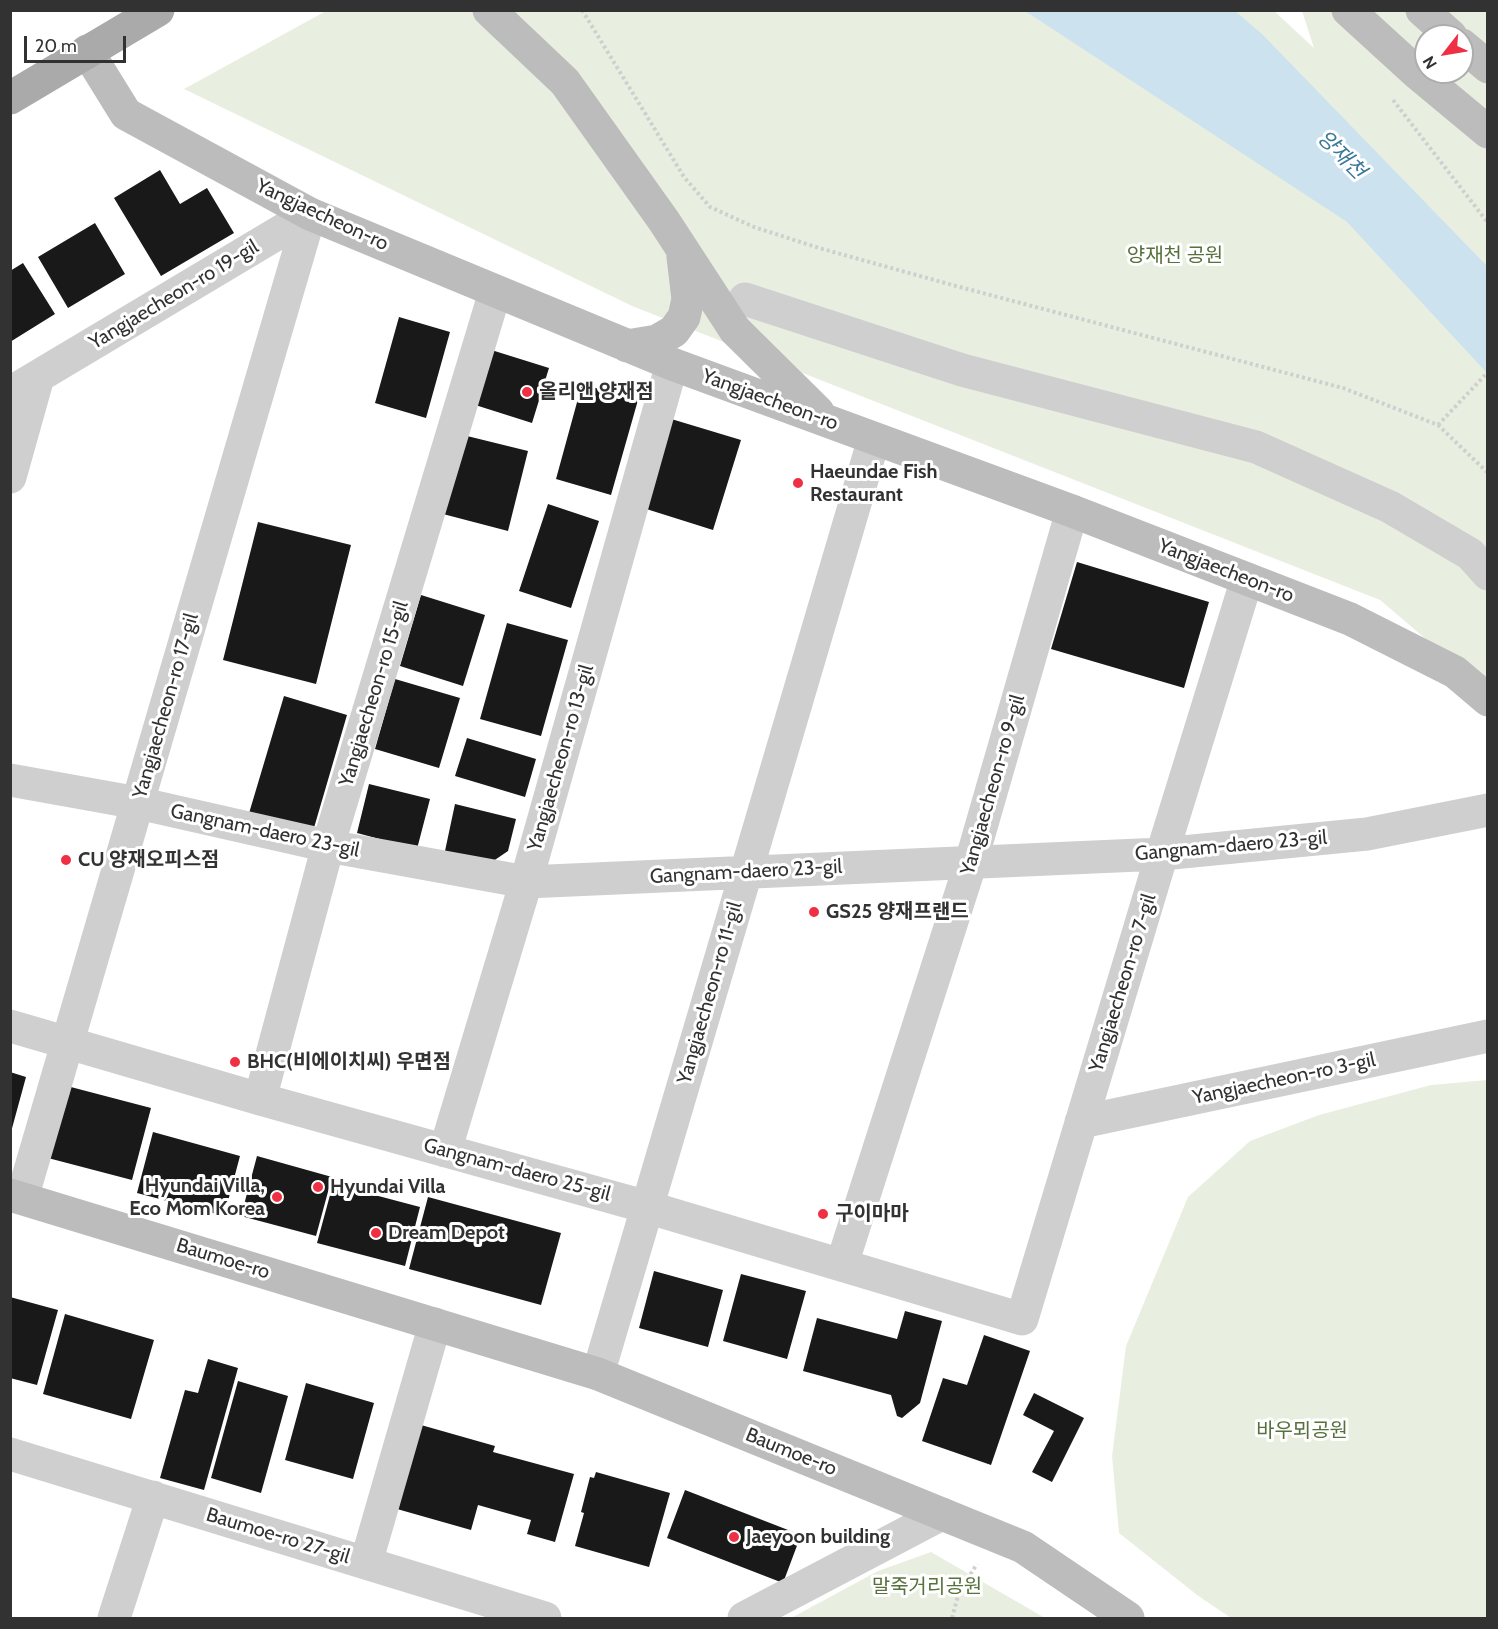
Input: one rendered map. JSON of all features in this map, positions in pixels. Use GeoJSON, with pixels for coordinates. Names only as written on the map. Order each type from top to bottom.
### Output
{"type":"FeatureCollection","features":[{"type":"Feature","properties":{"kind":"main road"},"geometry":{"type":"LineString","coordinates":[[10,98],[158,10]]}},
{"type":"Feature","properties":{"kind":"street"},"geometry":{"type":"LineString","coordinates":[[489,10],[565,81],[682,249],[735,330],[828,422]]}},
{"type":"Feature","properties":{"kind":"street"},"geometry":{"type":"LineString","coordinates":[[1348,10],[1417,73],[1488,132]]}},
{"type":"Feature","properties":{"kind":"street"},"geometry":{"type":"LineString","coordinates":[[1422,10],[1438,24]]}},
{"type":"Feature","properties":{"kind":"street","name":"Yangjaecheon-ro"},"geometry":{"type":"LineString","coordinates":[[87,51],[126,114],[310,214],[672,364],[1072,511],[1350,619],[1455,672],[1488,700]]}},
{"type":"Feature","properties":{"kind":"street"},"geometry":{"type":"LineString","coordinates":[[1474,55],[1488,67]]}},
{"type":"Feature","properties":{"kind":"street","name":"Yangjaecheon-ro 19-gil"},"geometry":{"type":"LineString","coordinates":[[10,477],[24,385],[310,214]]}},
{"type":"Feature","properties":{"kind":"street","name":"Yangjaecheon-ro 17-gil"},"geometry":{"type":"LineString","coordinates":[[16,1196],[68,1043],[310,214]]}},
{"type":"Feature","properties":{"kind":"street"},"geometry":{"type":"LineString","coordinates":[[627,346],[657,340],[674,331],[684,317],[688,299],[682,249]]}},
{"type":"Feature","properties":{"kind":"street","name":"Yangjaecheon-ro 15-gil"},"geometry":{"type":"LineString","coordinates":[[260,1099],[328,846],[495,292]]}},
{"type":"Feature","properties":{"kind":"street"},"geometry":{"type":"LineString","coordinates":[[745,298],[962,370],[1256,447],[1390,507],[1470,554],[1488,574]]}},
{"type":"Feature","properties":{"kind":"street","name":"Yangjaecheon-ro 13-gil"},"geometry":{"type":"LineString","coordinates":[[446,1151],[526,882],[672,364]]}},
{"type":"Feature","properties":{"kind":"street","name":"Yangjaecheon-ro 11-gil"},"geometry":{"type":"LineString","coordinates":[[598,1374],[874,439]]}},
{"type":"Feature","properties":{"kind":"street","name":"Yangjaecheon-ro 9-gil"},"geometry":{"type":"LineString","coordinates":[[842,1264],[971,862],[1072,511]]}},
{"type":"Feature","properties":{"kind":"street","name":"Yangjaecheon-ro 7-gil"},"geometry":{"type":"LineString","coordinates":[[1022,1319],[1162,854],[1248,579]]}},
{"type":"Feature","properties":{"kind":"street","name":"Gangnam-daero 23-gil"},"geometry":{"type":"LineString","coordinates":[[10,780],[138,803],[328,846],[526,882],[1162,854],[1367,834],[1488,810]]}},
{"type":"Feature","properties":{"kind":"street","name":"Gangnam-daero 25-gil"},"geometry":{"type":"LineString","coordinates":[[10,1026],[260,1099],[647,1207],[1022,1319]]}},
{"type":"Feature","properties":{"kind":"street","name":"Yangjaecheon-ro 3-gil"},"geometry":{"type":"LineString","coordinates":[[1081,1122],[1488,1036]]}},
{"type":"Feature","properties":{"kind":"street","name":"Baumoe-ro"},"geometry":{"type":"LineString","coordinates":[[16,1196],[598,1374],[1023,1546],[1128,1618]]}},
{"type":"Feature","properties":{"kind":"street"},"geometry":{"type":"LineString","coordinates":[[366,1563],[435,1324]]}},
{"type":"Feature","properties":{"kind":"street","name":"Baumoe-ro 27-gil"},"geometry":{"type":"LineString","coordinates":[[10,1454],[545,1618]]}},
{"type":"Feature","properties":{"kind":"street"},"geometry":{"type":"LineString","coordinates":[[114,1618],[153,1497]]}},
{"type":"Feature","properties":{"kind":"street"},"geometry":{"type":"LineString","coordinates":[[744,1618],[942,1514]]}},
{"type":"Feature","properties":{"kind":"path"},"geometry":{"type":"LineString","coordinates":[[582,10],[684,177],[710,207],[754,227],[819,248],[1343,388],[1437,425],[1488,473]]}},
{"type":"Feature","properties":{"kind":"path"},"geometry":{"type":"LineString","coordinates":[[1437,425],[1488,372]]}},
{"type":"Feature","properties":{"kind":"path"},"geometry":{"type":"LineString","coordinates":[[952,1618],[959,1593],[995,1535]]}},
{"type":"Feature","properties":{"kind":"green space","name":"양재천 공원"},"geometry":{"type":"Polygon","coordinates":[[[1273,10],[1314,48],[1302,11],[1487,11],[1487,691],[1380,600],[632,306],[184,89],[326,11],[1273,10]]]}},
{"type":"Feature","properties":{"kind":"green space","name":"바우뫼공원"},"geometry":{"type":"Polygon","coordinates":[[[1487,1080],[1487,1618],[1231,1618],[1197,1595],[1119,1533],[1112,1456],[1126,1346],[1188,1197],[1250,1141],[1319,1115],[1431,1085],[1487,1080]]]}},
{"type":"Feature","properties":{"kind":"green space","name":"말죽거리공원"},"geometry":{"type":"Polygon","coordinates":[[[931,1552],[1045,1618],[791,1618],[878,1571],[931,1552]]]}},
{"type":"Feature","properties":{"kind":"water","name":"양재천"},"geometry":{"type":"Polygon","coordinates":[[[1025,11],[1235,11],[1262,34],[1487,266],[1487,373],[1347,222],[1025,11]]]}},
{"type":"Feature","properties":{"kind":"building"},"geometry":{"type":"Polygon","coordinates":[[[160,170],[180,204],[207,188],[234,233],[161,276],[114,198],[160,170]]]}},
{"type":"Feature","properties":{"kind":"building"},"geometry":{"type":"Polygon","coordinates":[[[95,223],[125,274],[68,308],[38,257],[95,223]]]}},
{"type":"Feature","properties":{"kind":"building"},"geometry":{"type":"Polygon","coordinates":[[[23,263],[55,314],[10,342],[10,271],[23,263]]]}},
{"type":"Feature","properties":{"kind":"building"},"geometry":{"type":"Polygon","coordinates":[[[399,317],[450,332],[426,418],[375,403],[399,317]]]}},
{"type":"Feature","properties":{"kind":"building"},"geometry":{"type":"Polygon","coordinates":[[[485,348],[549,368],[532,423],[469,403],[485,348]]]}},
{"type":"Feature","properties":{"kind":"building"},"geometry":{"type":"Polygon","coordinates":[[[582,384],[638,400],[611,495],[556,479],[582,384]]]}},
{"type":"Feature","properties":{"kind":"building"},"geometry":{"type":"Polygon","coordinates":[[[668,418],[741,440],[713,530],[640,507],[668,418]]]}},
{"type":"Feature","properties":{"kind":"building"},"geometry":{"type":"Polygon","coordinates":[[[463,435],[528,451],[508,531],[443,514],[463,435]]]}},
{"type":"Feature","properties":{"kind":"building"},"geometry":{"type":"Polygon","coordinates":[[[548,504],[599,521],[571,608],[519,591],[548,504]]]}},
{"type":"Feature","properties":{"kind":"building"},"geometry":{"type":"Polygon","coordinates":[[[258,522],[351,545],[316,684],[223,660],[258,522]]]}},
{"type":"Feature","properties":{"kind":"building"},"geometry":{"type":"Polygon","coordinates":[[[1077,562],[1209,602],[1184,688],[1051,649],[1077,562]]]}},
{"type":"Feature","properties":{"kind":"building"},"geometry":{"type":"Polygon","coordinates":[[[421,595],[485,615],[463,686],[400,666],[421,595]]]}},
{"type":"Feature","properties":{"kind":"building"},"geometry":{"type":"Polygon","coordinates":[[[507,623],[568,640],[541,736],[480,719],[507,623]]]}},
{"type":"Feature","properties":{"kind":"building"},"geometry":{"type":"Polygon","coordinates":[[[395,679],[460,698],[439,768],[375,749],[395,679]]]}},
{"type":"Feature","properties":{"kind":"building"},"geometry":{"type":"Polygon","coordinates":[[[284,696],[347,715],[311,838],[247,820],[284,696]]]}},
{"type":"Feature","properties":{"kind":"building"},"geometry":{"type":"Polygon","coordinates":[[[467,738],[536,759],[525,797],[455,776],[467,738]]]}},
{"type":"Feature","properties":{"kind":"building"},"geometry":{"type":"Polygon","coordinates":[[[369,784],[430,799],[417,849],[357,833],[369,784]]]}},
{"type":"Feature","properties":{"kind":"building"},"geometry":{"type":"Polygon","coordinates":[[[455,804],[516,819],[508,851],[486,866],[445,851],[455,804]]]}},
{"type":"Feature","properties":{"kind":"building"},"geometry":{"type":"Polygon","coordinates":[[[10,1072],[26,1077],[11,1132],[10,1132],[10,1072]]]}},
{"type":"Feature","properties":{"kind":"building"},"geometry":{"type":"Polygon","coordinates":[[[67,1086],[151,1108],[132,1180],[48,1158],[67,1086]]]}},
{"type":"Feature","properties":{"kind":"building"},"geometry":{"type":"Polygon","coordinates":[[[153,1132],[240,1156],[224,1216],[137,1193],[153,1132]]]}},
{"type":"Feature","properties":{"kind":"building"},"geometry":{"type":"Polygon","coordinates":[[[257,1156],[332,1177],[316,1236],[241,1216],[257,1156]]]}},
{"type":"Feature","properties":{"kind":"building"},"geometry":{"type":"Polygon","coordinates":[[[333,1184],[420,1207],[405,1266],[317,1243],[333,1184]]]}},
{"type":"Feature","properties":{"kind":"building"},"geometry":{"type":"Polygon","coordinates":[[[428,1197],[561,1233],[541,1305],[409,1269],[428,1197]]]}},
{"type":"Feature","properties":{"kind":"building"},"geometry":{"type":"Polygon","coordinates":[[[654,1271],[723,1290],[708,1347],[639,1328],[654,1271]]]}},
{"type":"Feature","properties":{"kind":"building"},"geometry":{"type":"Polygon","coordinates":[[[741,1274],[806,1291],[787,1359],[723,1341],[741,1274]]]}},
{"type":"Feature","properties":{"kind":"building"},"geometry":{"type":"Polygon","coordinates":[[[10,1297],[58,1310],[37,1385],[10,1378],[10,1297]]]}},
{"type":"Feature","properties":{"kind":"building"},"geometry":{"type":"Polygon","coordinates":[[[905,1311],[942,1321],[920,1403],[902,1418],[897,1416],[891,1395],[803,1371],[817,1318],[897,1339],[905,1311]]]}},
{"type":"Feature","properties":{"kind":"building"},"geometry":{"type":"Polygon","coordinates":[[[65,1314],[154,1340],[131,1419],[43,1394],[65,1314]]]}},
{"type":"Feature","properties":{"kind":"building"},"geometry":{"type":"Polygon","coordinates":[[[984,1335],[1030,1351],[991,1465],[922,1441],[943,1378],[967,1385],[984,1335]]]}},
{"type":"Feature","properties":{"kind":"building"},"geometry":{"type":"Polygon","coordinates":[[[208,1359],[238,1368],[204,1490],[160,1478],[185,1390],[198,1393],[208,1359]]]}},
{"type":"Feature","properties":{"kind":"building"},"geometry":{"type":"Polygon","coordinates":[[[238,1381],[288,1396],[261,1493],[211,1478],[238,1381]]]}},
{"type":"Feature","properties":{"kind":"building"},"geometry":{"type":"Polygon","coordinates":[[[306,1383],[374,1403],[353,1479],[285,1460],[306,1383]]]}},
{"type":"Feature","properties":{"kind":"building"},"geometry":{"type":"Polygon","coordinates":[[[1034,1393],[1084,1418],[1052,1482],[1032,1472],[1054,1431],[1023,1415],[1034,1393]]]}},
{"type":"Feature","properties":{"kind":"building"},"geometry":{"type":"Polygon","coordinates":[[[414,1423],[495,1446],[493,1452],[574,1474],[555,1542],[527,1534],[531,1520],[478,1505],[471,1530],[390,1507],[414,1423]]]}},
{"type":"Feature","properties":{"kind":"building"},"geometry":{"type":"Polygon","coordinates":[[[596,1472],[670,1493],[649,1567],[575,1546],[590,1477],[594,1478],[596,1472]]]}},
{"type":"Feature","properties":{"kind":"building","name":"Jaeyoon building"},"geometry":{"type":"Polygon","coordinates":[[[685,1490],[801,1535],[783,1583],[667,1538],[685,1490]]]}},
{"type":"Feature","properties":{"kind":"place","name":"올리앤 양재점"},"geometry":{"type":"Point","coordinates":[527,392]}},
{"type":"Feature","properties":{"kind":"place","name":"Haeundae Fish Restaurant"},"geometry":{"type":"Point","coordinates":[798,483]}},
{"type":"Feature","properties":{"kind":"place","name":"CU 양재오피스점"},"geometry":{"type":"Point","coordinates":[66,860]}},
{"type":"Feature","properties":{"kind":"place","name":"GS25 양재프랜드"},"geometry":{"type":"Point","coordinates":[814,912]}},
{"type":"Feature","properties":{"kind":"place","name":"BHC(비에이치씨) 우면점"},"geometry":{"type":"Point","coordinates":[235,1062]}},
{"type":"Feature","properties":{"kind":"place","name":"Hyundai Villa"},"geometry":{"type":"Point","coordinates":[318,1187]}},
{"type":"Feature","properties":{"kind":"place","name":"Hyundai Villa, Eco Mom Korea"},"geometry":{"type":"Point","coordinates":[277,1197]}},
{"type":"Feature","properties":{"kind":"place","name":"구이마마"},"geometry":{"type":"Point","coordinates":[823,1214]}},
{"type":"Feature","properties":{"kind":"place","name":"Dream Depot"},"geometry":{"type":"Point","coordinates":[376,1233]}},
{"type":"Feature","properties":{"kind":"place","name":"Jaeyoon building"},"geometry":{"type":"Point","coordinates":[734,1537]}}]}
